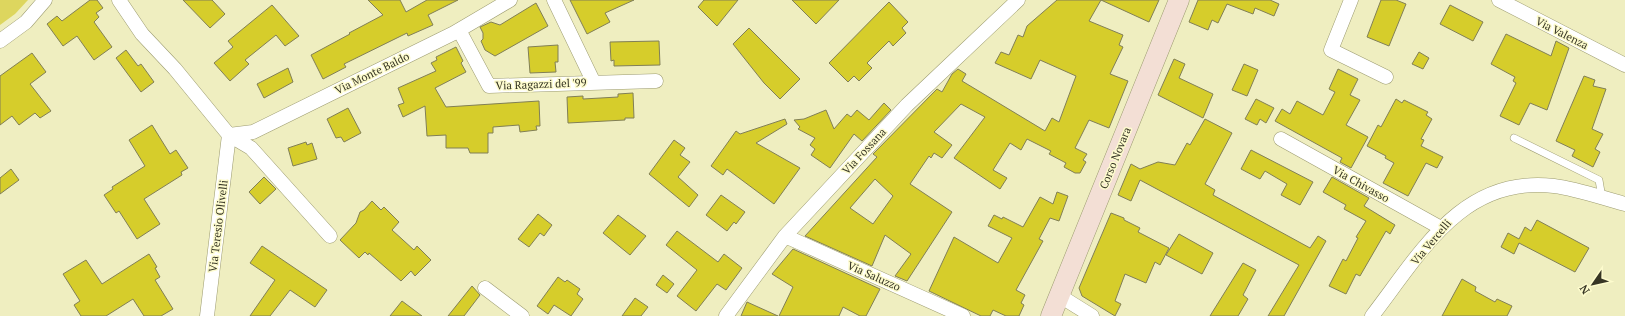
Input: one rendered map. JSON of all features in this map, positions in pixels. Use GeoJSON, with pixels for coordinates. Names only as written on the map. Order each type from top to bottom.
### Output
{"type":"FeatureCollection","features":[{"type":"Feature","properties":{"kind":"main road","name":"Corso Novara"},"geometry":{"type":"LineString","coordinates":[[1051,316],[1179,0]]}},
{"type":"Feature","properties":{"kind":"street"},"geometry":{"type":"LineString","coordinates":[[0,41],[26,22],[45,0]]}},
{"type":"Feature","properties":{"kind":"street"},"geometry":{"type":"LineString","coordinates":[[119,0],[142,34],[175,69],[229,135],[251,148],[330,236]]}},
{"type":"Feature","properties":{"kind":"street","name":"Via Monte Baldo"},"geometry":{"type":"LineString","coordinates":[[229,135],[253,132],[459,30],[510,0]]}},
{"type":"Feature","properties":{"kind":"street"},"geometry":{"type":"LineString","coordinates":[[554,0],[594,83]]}},
{"type":"Feature","properties":{"kind":"street","name":"Via Fossana"},"geometry":{"type":"LineString","coordinates":[[726,316],[785,236],[907,105],[1018,0]]}},
{"type":"Feature","properties":{"kind":"street"},"geometry":{"type":"LineString","coordinates":[[1351,0],[1331,50],[1386,77]]}},
{"type":"Feature","properties":{"kind":"street","name":"Via Valenza"},"geometry":{"type":"LineString","coordinates":[[1499,0],[1625,65]]}},
{"type":"Feature","properties":{"kind":"street","name":"Via Ragazzi del '99"},"geometry":{"type":"LineString","coordinates":[[459,30],[489,86],[656,81]]}},
{"type":"Feature","properties":{"kind":"street","name":"Via Teresio Olivelli"},"geometry":{"type":"LineString","coordinates":[[207,316],[229,135]]}},
{"type":"Feature","properties":{"kind":"street","name":"Via Chivasso"},"geometry":{"type":"LineString","coordinates":[[1281,139],[1441,228]]}},
{"type":"Feature","properties":{"kind":"street","name":"Via Vercelli"},"geometry":{"type":"LineString","coordinates":[[1372,316],[1441,228],[1454,215],[1472,202],[1496,193],[1519,187],[1554,186],[1625,204]]}},
{"type":"Feature","properties":{"kind":"street","name":"Via Saluzzo"},"geometry":{"type":"LineString","coordinates":[[785,236],[963,316]]}},
{"type":"Feature","properties":{"kind":"street"},"geometry":{"type":"LineString","coordinates":[[484,288],[522,316]]}},
{"type":"Feature","properties":{"kind":"street"},"geometry":{"type":"LineString","coordinates":[[1060,296],[1092,316]]}},
{"type":"Feature","properties":{"kind":"lane"},"geometry":{"type":"LineString","coordinates":[[1514,138],[1599,180],[1602,198]]}},
{"type":"Feature","properties":{"kind":"shaded area"},"geometry":{"type":"Polygon","coordinates":[[[0,0],[28,0],[15,14],[0,25],[0,0]]]}},
{"type":"Feature","properties":{"kind":"building"},"geometry":{"type":"Polygon","coordinates":[[[90,0],[97,0],[103,8],[96,13],[99,17],[94,22],[112,47],[94,60],[77,36],[63,46],[47,24],[57,16],[62,21],[90,0]]]}},
{"type":"Feature","properties":{"kind":"building"},"geometry":{"type":"Polygon","coordinates":[[[183,0],[212,0],[225,14],[210,28],[183,0]]]}},
{"type":"Feature","properties":{"kind":"building"},"geometry":{"type":"Polygon","coordinates":[[[368,0],[400,0],[406,12],[427,0],[458,0],[428,15],[433,25],[408,36],[407,33],[344,64],[346,67],[323,79],[311,55],[383,15],[368,0]]]}},
{"type":"Feature","properties":{"kind":"building"},"geometry":{"type":"Polygon","coordinates":[[[570,0],[634,0],[605,13],[610,22],[587,34],[570,0]]]}},
{"type":"Feature","properties":{"kind":"building"},"geometry":{"type":"Polygon","coordinates":[[[704,0],[738,0],[717,26],[698,7],[704,0]]]}},
{"type":"Feature","properties":{"kind":"building"},"geometry":{"type":"Polygon","coordinates":[[[792,0],[839,0],[816,24],[792,0]]]}},
{"type":"Feature","properties":{"kind":"building"},"geometry":{"type":"Polygon","coordinates":[[[1057,0],[1101,0],[1089,21],[1123,35],[1119,45],[1123,47],[1110,74],[1128,81],[1109,128],[1089,120],[1075,148],[1087,154],[1083,160],[1086,162],[1080,173],[1075,173],[1064,167],[1066,163],[1049,154],[1051,151],[1027,139],[1021,150],[1010,143],[993,170],[1007,178],[1000,189],[954,158],[985,117],[961,104],[934,132],[952,145],[942,158],[934,153],[931,158],[929,156],[910,184],[952,212],[907,281],[895,276],[911,254],[885,235],[872,266],[805,236],[877,157],[873,154],[937,89],[942,92],[952,74],[958,69],[966,74],[962,81],[1045,131],[1052,118],[1059,122],[1076,76],[1040,60],[1031,79],[995,63],[1001,52],[1009,55],[1018,35],[1023,37],[1027,26],[1057,0]],[[875,179],[850,208],[873,224],[893,196],[875,179]]]}},
{"type":"Feature","properties":{"kind":"building"},"geometry":{"type":"Polygon","coordinates":[[[1101,0],[1159,0],[1149,22],[1101,0]]]}},
{"type":"Feature","properties":{"kind":"building"},"geometry":{"type":"Polygon","coordinates":[[[1198,0],[1270,0],[1279,4],[1274,16],[1255,8],[1253,14],[1227,4],[1218,23],[1212,20],[1208,30],[1189,22],[1198,0]]]}},
{"type":"Feature","properties":{"kind":"building"},"geometry":{"type":"Polygon","coordinates":[[[1381,0],[1396,0],[1406,4],[1389,46],[1367,37],[1381,0]]]}},
{"type":"Feature","properties":{"kind":"building"},"geometry":{"type":"Polygon","coordinates":[[[889,2],[908,22],[902,28],[906,33],[893,46],[889,41],[867,63],[872,68],[859,81],[854,76],[848,82],[829,63],[889,2]]]}},
{"type":"Feature","properties":{"kind":"building"},"geometry":{"type":"Polygon","coordinates":[[[536,3],[548,26],[495,56],[485,50],[481,41],[483,39],[483,33],[480,27],[491,22],[500,25],[536,3]]]}},
{"type":"Feature","properties":{"kind":"building"},"geometry":{"type":"Polygon","coordinates":[[[272,5],[299,36],[285,46],[276,35],[245,60],[249,64],[230,81],[214,63],[233,47],[228,41],[272,5]]]}},
{"type":"Feature","properties":{"kind":"building"},"geometry":{"type":"Polygon","coordinates":[[[1450,5],[1483,22],[1473,41],[1440,24],[1450,5]]]}},
{"type":"Feature","properties":{"kind":"building"},"geometry":{"type":"Polygon","coordinates":[[[749,28],[800,79],[780,99],[764,83],[733,44],[749,28]]]}},
{"type":"Feature","properties":{"kind":"building"},"geometry":{"type":"Polygon","coordinates":[[[1506,34],[1551,56],[1556,41],[1569,48],[1547,110],[1530,103],[1519,125],[1500,116],[1516,83],[1513,81],[1515,77],[1491,64],[1506,34]]]}},
{"type":"Feature","properties":{"kind":"building"},"geometry":{"type":"Polygon","coordinates":[[[659,41],[660,65],[614,66],[614,60],[611,61],[610,42],[659,41]]]}},
{"type":"Feature","properties":{"kind":"building"},"geometry":{"type":"Polygon","coordinates":[[[558,45],[558,62],[555,62],[556,72],[530,73],[528,47],[558,45]]]}},
{"type":"Feature","properties":{"kind":"building"},"geometry":{"type":"Polygon","coordinates":[[[456,47],[463,61],[461,63],[466,72],[435,88],[446,107],[539,101],[540,126],[536,126],[537,130],[520,132],[519,125],[493,127],[493,133],[488,133],[488,153],[470,153],[468,148],[446,148],[446,135],[427,136],[425,106],[403,117],[398,105],[404,103],[398,88],[436,71],[431,63],[437,60],[436,57],[456,47]]]}},
{"type":"Feature","properties":{"kind":"building"},"geometry":{"type":"Polygon","coordinates":[[[126,50],[138,66],[141,64],[154,82],[141,92],[116,58],[126,50]]]}},
{"type":"Feature","properties":{"kind":"building"},"geometry":{"type":"Polygon","coordinates":[[[1419,52],[1429,58],[1423,69],[1412,64],[1419,52]]]}},
{"type":"Feature","properties":{"kind":"building"},"geometry":{"type":"Polygon","coordinates":[[[32,53],[46,72],[30,84],[51,111],[40,118],[35,113],[19,125],[12,116],[0,125],[0,76],[32,53]]]}},
{"type":"Feature","properties":{"kind":"building"},"geometry":{"type":"Polygon","coordinates":[[[1174,59],[1185,64],[1179,78],[1213,94],[1203,118],[1158,95],[1174,59]]]}},
{"type":"Feature","properties":{"kind":"building"},"geometry":{"type":"Polygon","coordinates":[[[1244,64],[1258,70],[1247,96],[1232,90],[1244,64]]]}},
{"type":"Feature","properties":{"kind":"building"},"geometry":{"type":"Polygon","coordinates":[[[288,68],[293,82],[264,98],[257,84],[288,68]]]}},
{"type":"Feature","properties":{"kind":"building"},"geometry":{"type":"Polygon","coordinates":[[[1338,69],[1358,79],[1350,95],[1360,100],[1346,125],[1368,137],[1351,168],[1340,162],[1342,158],[1275,121],[1282,109],[1290,114],[1297,101],[1323,115],[1335,92],[1329,89],[1338,69]]]}},
{"type":"Feature","properties":{"kind":"building"},"geometry":{"type":"Polygon","coordinates":[[[1584,76],[1595,80],[1593,86],[1606,89],[1592,129],[1603,134],[1595,149],[1600,152],[1593,167],[1572,156],[1575,150],[1556,141],[1584,76]]]}},
{"type":"Feature","properties":{"kind":"building"},"geometry":{"type":"Polygon","coordinates":[[[633,93],[634,118],[625,118],[625,120],[568,123],[567,97],[583,96],[583,99],[618,97],[618,94],[633,93]]]}},
{"type":"Feature","properties":{"kind":"building"},"geometry":{"type":"Polygon","coordinates":[[[1256,99],[1274,108],[1266,123],[1260,119],[1257,125],[1245,119],[1256,99]]]}},
{"type":"Feature","properties":{"kind":"building"},"geometry":{"type":"Polygon","coordinates":[[[1396,99],[1402,103],[1404,100],[1428,112],[1426,115],[1432,119],[1421,139],[1424,140],[1421,146],[1443,157],[1437,168],[1426,163],[1408,196],[1383,183],[1394,163],[1385,158],[1386,156],[1367,146],[1378,125],[1381,127],[1396,99]]]}},
{"type":"Feature","properties":{"kind":"building"},"geometry":{"type":"Polygon","coordinates":[[[884,103],[891,110],[862,141],[854,134],[830,168],[811,155],[815,149],[810,145],[815,138],[798,129],[800,127],[794,120],[804,119],[826,110],[834,129],[847,114],[851,117],[857,110],[869,120],[884,103]]]}},
{"type":"Feature","properties":{"kind":"building"},"geometry":{"type":"Polygon","coordinates":[[[348,108],[361,133],[344,142],[341,137],[336,138],[327,119],[348,108]]]}},
{"type":"Feature","properties":{"kind":"building"},"geometry":{"type":"Polygon","coordinates":[[[785,119],[787,124],[756,143],[800,168],[774,204],[727,169],[723,175],[711,166],[736,131],[740,134],[785,119]]]}},
{"type":"Feature","properties":{"kind":"building"},"geometry":{"type":"Polygon","coordinates":[[[1205,119],[1232,133],[1205,184],[1215,190],[1213,195],[1310,248],[1318,236],[1326,241],[1284,316],[1268,316],[1299,265],[1140,180],[1131,201],[1118,195],[1131,164],[1140,169],[1158,162],[1175,165],[1187,143],[1190,145],[1205,119]]]}},
{"type":"Feature","properties":{"kind":"building"},"geometry":{"type":"Polygon","coordinates":[[[152,125],[170,154],[176,150],[188,168],[181,172],[182,175],[144,199],[160,224],[137,239],[119,211],[116,213],[104,195],[113,189],[112,187],[145,166],[129,140],[152,125]]]}},
{"type":"Feature","properties":{"kind":"building"},"geometry":{"type":"Polygon","coordinates":[[[674,140],[685,148],[680,155],[690,162],[678,177],[698,195],[689,207],[649,174],[674,140]]]}},
{"type":"Feature","properties":{"kind":"building"},"geometry":{"type":"Polygon","coordinates":[[[306,142],[307,145],[312,143],[317,159],[293,166],[288,148],[306,142]]]}},
{"type":"Feature","properties":{"kind":"building"},"geometry":{"type":"Polygon","coordinates":[[[1251,150],[1313,182],[1300,205],[1281,195],[1287,184],[1265,171],[1260,179],[1241,169],[1251,150]]]}},
{"type":"Feature","properties":{"kind":"building"},"geometry":{"type":"Polygon","coordinates":[[[11,169],[19,180],[0,194],[0,178],[11,169]]]}},
{"type":"Feature","properties":{"kind":"building"},"geometry":{"type":"Polygon","coordinates":[[[264,177],[276,189],[260,204],[249,192],[264,177]]]}},
{"type":"Feature","properties":{"kind":"building"},"geometry":{"type":"Polygon","coordinates":[[[1332,177],[1369,198],[1364,206],[1395,225],[1390,234],[1386,231],[1360,276],[1356,274],[1346,294],[1329,286],[1343,259],[1346,261],[1358,238],[1356,237],[1366,221],[1344,209],[1346,205],[1323,192],[1332,177]]]}},
{"type":"Feature","properties":{"kind":"building"},"geometry":{"type":"Polygon","coordinates":[[[1057,192],[1068,196],[1059,221],[1050,218],[1039,239],[1043,241],[1016,290],[1025,295],[1021,303],[1024,305],[1019,316],[1006,316],[993,310],[990,316],[981,316],[929,291],[954,237],[998,263],[1012,238],[988,226],[994,215],[1002,219],[1003,217],[1023,227],[1040,197],[1053,204],[1057,192]]]}},
{"type":"Feature","properties":{"kind":"building"},"geometry":{"type":"Polygon","coordinates":[[[721,195],[745,212],[736,224],[734,222],[727,231],[706,215],[721,195]]]}},
{"type":"Feature","properties":{"kind":"building"},"geometry":{"type":"Polygon","coordinates":[[[372,201],[381,210],[384,207],[399,222],[392,230],[414,250],[417,246],[431,260],[415,276],[411,271],[401,281],[369,253],[368,255],[365,252],[359,258],[340,240],[356,223],[360,212],[364,210],[372,201]]]}},
{"type":"Feature","properties":{"kind":"building"},"geometry":{"type":"Polygon","coordinates":[[[1111,213],[1124,218],[1124,220],[1140,228],[1138,232],[1169,248],[1160,265],[1155,262],[1146,283],[1125,274],[1115,301],[1121,304],[1115,316],[1082,296],[1079,288],[1111,213]]]}},
{"type":"Feature","properties":{"kind":"building"},"geometry":{"type":"Polygon","coordinates":[[[538,214],[552,225],[544,236],[540,233],[529,247],[518,239],[538,214]]]}},
{"type":"Feature","properties":{"kind":"building"},"geometry":{"type":"Polygon","coordinates":[[[618,215],[646,236],[630,255],[603,233],[618,215]]]}},
{"type":"Feature","properties":{"kind":"building"},"geometry":{"type":"Polygon","coordinates":[[[1537,220],[1589,248],[1575,272],[1519,243],[1514,254],[1501,247],[1508,233],[1519,239],[1525,227],[1531,231],[1537,220]]]}},
{"type":"Feature","properties":{"kind":"building"},"geometry":{"type":"Polygon","coordinates":[[[677,231],[718,262],[724,254],[742,268],[726,290],[717,284],[696,311],[677,296],[697,270],[666,245],[677,231]]]}},
{"type":"Feature","properties":{"kind":"building"},"geometry":{"type":"Polygon","coordinates":[[[1179,234],[1213,253],[1202,274],[1166,255],[1179,234]]]}},
{"type":"Feature","properties":{"kind":"building"},"geometry":{"type":"Polygon","coordinates":[[[262,246],[327,290],[315,307],[290,290],[270,316],[250,316],[275,280],[250,263],[262,246]]]}},
{"type":"Feature","properties":{"kind":"building"},"geometry":{"type":"Polygon","coordinates":[[[793,249],[880,289],[866,316],[860,316],[843,307],[839,316],[779,316],[793,287],[772,274],[793,249]]]}},
{"type":"Feature","properties":{"kind":"building"},"geometry":{"type":"Polygon","coordinates":[[[149,254],[157,267],[155,268],[160,277],[155,280],[173,309],[161,316],[144,316],[133,299],[106,316],[81,316],[74,305],[80,301],[63,274],[86,260],[102,284],[149,254]]]}},
{"type":"Feature","properties":{"kind":"building"},"geometry":{"type":"Polygon","coordinates":[[[1243,263],[1256,270],[1243,295],[1248,299],[1238,316],[1210,316],[1243,263]]]}},
{"type":"Feature","properties":{"kind":"building"},"geometry":{"type":"Polygon","coordinates":[[[663,275],[674,284],[667,293],[656,285],[663,275]]]}},
{"type":"Feature","properties":{"kind":"building"},"geometry":{"type":"Polygon","coordinates":[[[558,277],[565,282],[567,280],[580,289],[577,294],[583,299],[571,316],[554,305],[548,314],[537,306],[558,277]]]}},
{"type":"Feature","properties":{"kind":"building"},"geometry":{"type":"Polygon","coordinates":[[[1462,279],[1476,287],[1475,291],[1495,302],[1497,299],[1512,306],[1507,316],[1442,316],[1462,279]]]}},
{"type":"Feature","properties":{"kind":"building"},"geometry":{"type":"Polygon","coordinates":[[[472,286],[480,295],[464,316],[448,316],[472,286]]]}},
{"type":"Feature","properties":{"kind":"building"},"geometry":{"type":"Polygon","coordinates":[[[635,298],[648,307],[641,316],[622,316],[635,298]]]}},
{"type":"Feature","properties":{"kind":"building"},"geometry":{"type":"Polygon","coordinates":[[[402,301],[422,316],[390,316],[402,301]]]}},
{"type":"Feature","properties":{"kind":"building"},"geometry":{"type":"Polygon","coordinates":[[[747,302],[778,316],[741,316],[747,302]]]}}]}
